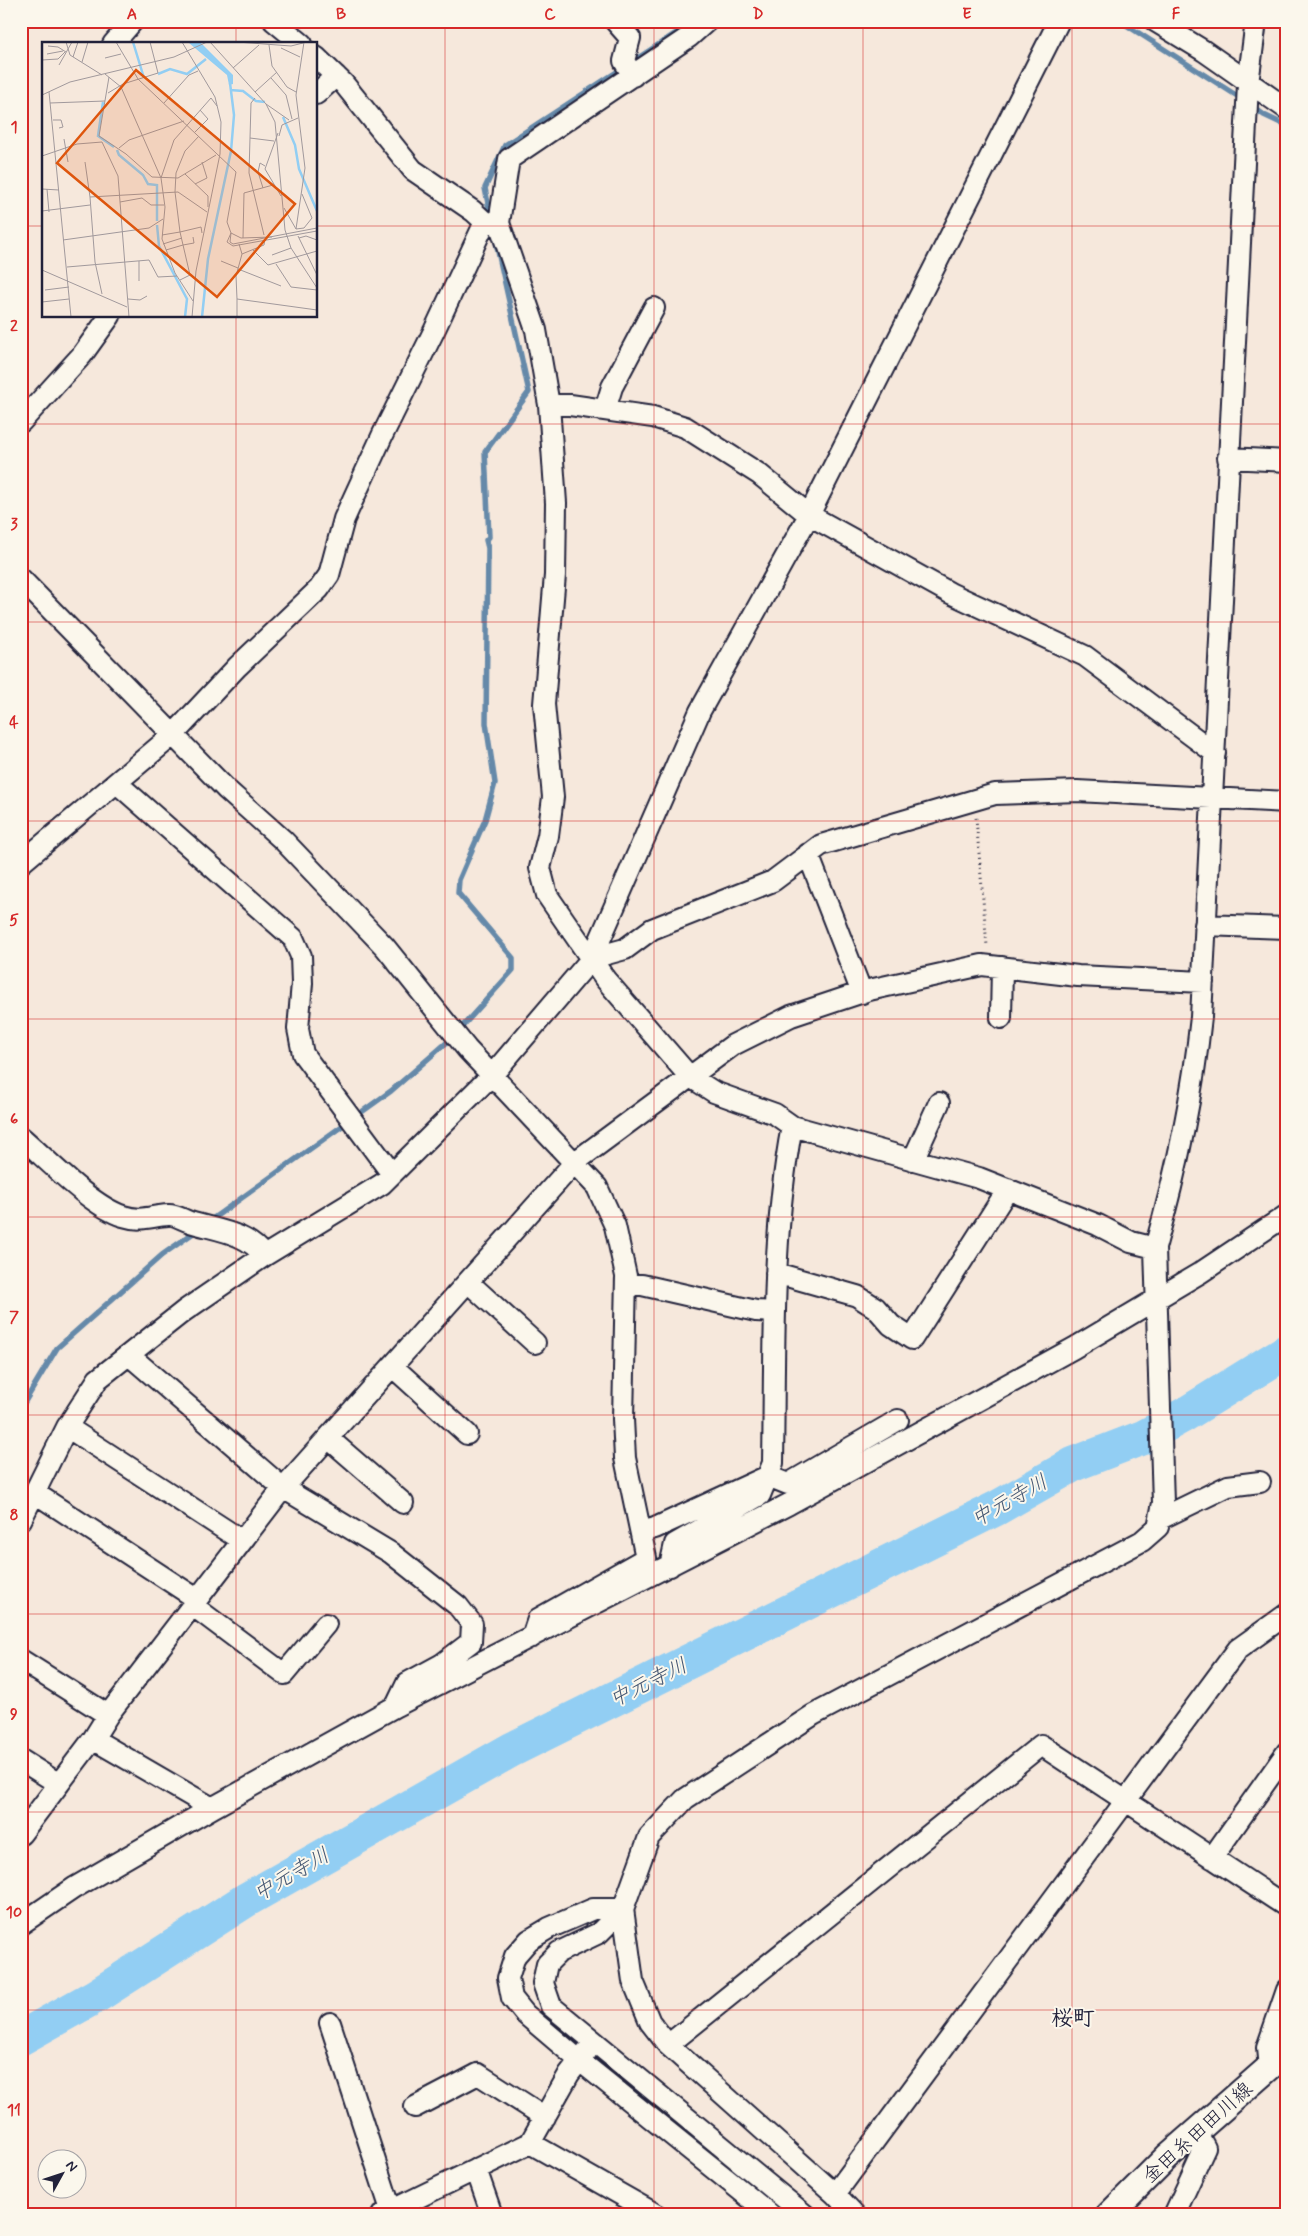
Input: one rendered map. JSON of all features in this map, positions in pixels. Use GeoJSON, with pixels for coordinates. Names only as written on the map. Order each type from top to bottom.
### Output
{"type":"FeatureCollection","features":[{"type":"Feature","properties":{"kind":"main road","name":"金田糸田田川線"},"geometry":{"type":"LineString","coordinates":[[1109,2215],[1167,2157],[1278,2060]]}},
{"type":"Feature","properties":{"kind":"street"},"geometry":{"type":"LineString","coordinates":[[115,42],[133,21]]}},
{"type":"Feature","properties":{"kind":"street"},"geometry":{"type":"LineString","coordinates":[[274,21],[300,42]]}},
{"type":"Feature","properties":{"kind":"street"},"geometry":{"type":"LineString","coordinates":[[615,21],[630,38],[624,61],[633,76]]}},
{"type":"Feature","properties":{"kind":"street"},"geometry":{"type":"LineString","coordinates":[[21,863],[118,784],[174,734],[237,667],[319,589],[328,575],[348,510],[383,434],[434,331],[492,222],[509,159],[689,37],[707,21]]}},
{"type":"Feature","properties":{"kind":"street"},"geometry":{"type":"LineString","coordinates":[[21,1520],[67,1428],[98,1379],[184,1311],[264,1256],[382,1184],[493,1074],[592,958],[700,711],[809,515],[1059,21]]}},
{"type":"Feature","properties":{"kind":"street"},"geometry":{"type":"LineString","coordinates":[[1155,21],[1204,51],[1248,84],[1287,109]]}},
{"type":"Feature","properties":{"kind":"street"},"geometry":{"type":"LineString","coordinates":[[805,2215],[552,2006],[543,1983],[547,1964],[559,1952],[600,1933],[623,1909],[649,1836],[685,1799],[813,1715],[1142,1542],[1158,1527],[1161,1511],[1158,1305],[1155,1248],[1196,1061],[1215,753],[1228,458],[1248,84],[1256,21]]}},
{"type":"Feature","properties":{"kind":"street"},"geometry":{"type":"LineString","coordinates":[[318,59],[336,76],[413,170],[492,222],[536,330],[549,405],[556,503],[555,575],[544,704],[553,797],[548,836],[540,868],[547,895],[605,979],[689,1076],[714,1092],[775,1114],[792,1126],[979,1178],[1098,1225],[1131,1242],[1155,1248]]}},
{"type":"Feature","properties":{"kind":"street"},"geometry":{"type":"LineString","coordinates":[[318,92],[336,76]]}},
{"type":"Feature","properties":{"kind":"street"},"geometry":{"type":"LineString","coordinates":[[605,410],[612,387],[654,308]]}},
{"type":"Feature","properties":{"kind":"street"},"geometry":{"type":"LineString","coordinates":[[21,422],[82,355],[109,318]]}},
{"type":"Feature","properties":{"kind":"street"},"geometry":{"type":"LineString","coordinates":[[549,405],[570,405],[653,417],[686,428],[759,474],[809,515],[950,593],[1085,656],[1215,753]]}},
{"type":"Feature","properties":{"kind":"street"},"geometry":{"type":"LineString","coordinates":[[1228,458],[1287,461]]}},
{"type":"Feature","properties":{"kind":"street"},"geometry":{"type":"LineString","coordinates":[[21,579],[227,790],[283,840],[385,947],[468,1049],[597,1187],[616,1226],[626,1276],[623,1419],[625,1458],[646,1558],[538,1620],[532,1638]]}},
{"type":"Feature","properties":{"kind":"street"},"geometry":{"type":"LineString","coordinates":[[118,784],[293,938],[301,956],[302,983],[298,1029],[302,1054],[392,1174]]}},
{"type":"Feature","properties":{"kind":"street"},"geometry":{"type":"LineString","coordinates":[[592,958],[625,949],[652,929],[773,881],[821,846],[995,794],[1077,791],[1287,802]]}},
{"type":"Feature","properties":{"kind":"street"},"geometry":{"type":"LineString","coordinates":[[808,854],[862,992]]}},
{"type":"Feature","properties":{"kind":"street"},"geometry":{"type":"LineString","coordinates":[[1205,925],[1287,928]]}},
{"type":"Feature","properties":{"kind":"street"},"geometry":{"type":"LineString","coordinates":[[21,1834],[93,1739],[108,1715],[241,1540],[283,1488],[575,1162],[689,1076],[734,1045],[791,1016],[862,992],[949,971],[982,965],[1078,976],[1202,982]]}},
{"type":"Feature","properties":{"kind":"street"},"geometry":{"type":"LineString","coordinates":[[995,966],[1002,1018]]}},
{"type":"Feature","properties":{"kind":"street"},"geometry":{"type":"LineString","coordinates":[[913,1160],[939,1104]]}},
{"type":"Feature","properties":{"kind":"street"},"geometry":{"type":"LineString","coordinates":[[670,1566],[675,1544],[760,1495],[773,1463],[776,1273],[785,1164],[792,1126]]}},
{"type":"Feature","properties":{"kind":"street"},"geometry":{"type":"LineString","coordinates":[[21,1137],[94,1200],[122,1216],[143,1220],[170,1214],[191,1222],[218,1228],[257,1246],[264,1256]]}},
{"type":"Feature","properties":{"kind":"street"},"geometry":{"type":"LineString","coordinates":[[776,1273],[857,1296],[876,1308],[891,1325],[912,1339],[1008,1189]]}},
{"type":"Feature","properties":{"kind":"street"},"geometry":{"type":"LineString","coordinates":[[21,1924],[74,1888],[212,1808],[396,1706],[532,1638],[789,1504],[1074,1348],[1158,1305],[1200,1273],[1287,1215]]}},
{"type":"Feature","properties":{"kind":"street"},"geometry":{"type":"LineString","coordinates":[[468,1282],[535,1343]]}},
{"type":"Feature","properties":{"kind":"street"},"geometry":{"type":"LineString","coordinates":[[626,1285],[642,1285],[756,1311],[775,1312]]}},
{"type":"Feature","properties":{"kind":"street"},"geometry":{"type":"LineString","coordinates":[[129,1355],[283,1488],[391,1552],[458,1606],[472,1624],[471,1642],[442,1664],[407,1683],[396,1706]]}},
{"type":"Feature","properties":{"kind":"street"},"geometry":{"type":"LineString","coordinates":[[392,1366],[467,1434]]}},
{"type":"Feature","properties":{"kind":"street"},"geometry":{"type":"LineString","coordinates":[[641,1532],[656,1528],[768,1476],[788,1484],[898,1420]]}},
{"type":"Feature","properties":{"kind":"street"},"geometry":{"type":"LineString","coordinates":[[67,1428],[241,1540]]}},
{"type":"Feature","properties":{"kind":"street"},"geometry":{"type":"LineString","coordinates":[[328,1438],[402,1503]]}},
{"type":"Feature","properties":{"kind":"street"},"geometry":{"type":"LineString","coordinates":[[1161,1511],[1228,1486],[1260,1482]]}},
{"type":"Feature","properties":{"kind":"street"},"geometry":{"type":"LineString","coordinates":[[35,1494],[194,1602],[284,1674],[326,1624]]}},
{"type":"Feature","properties":{"kind":"street"},"geometry":{"type":"LineString","coordinates":[[835,2194],[1238,1649],[1287,1614]]}},
{"type":"Feature","properties":{"kind":"street"},"geometry":{"type":"LineString","coordinates":[[21,1660],[108,1715]]}},
{"type":"Feature","properties":{"kind":"street"},"geometry":{"type":"LineString","coordinates":[[93,1739],[212,1808]]}},
{"type":"Feature","properties":{"kind":"street"},"geometry":{"type":"LineString","coordinates":[[668,2044],[1041,1745],[1287,1906]]}},
{"type":"Feature","properties":{"kind":"street"},"geometry":{"type":"LineString","coordinates":[[1212,1858],[1287,1752]]}},
{"type":"Feature","properties":{"kind":"street"},"geometry":{"type":"LineString","coordinates":[[21,1760],[59,1784]]}},
{"type":"Feature","properties":{"kind":"street"},"geometry":{"type":"LineString","coordinates":[[623,1909],[593,1909],[529,1940],[515,1956],[508,1978],[512,1998],[525,2014],[580,2061],[771,2215]]}},
{"type":"Feature","properties":{"kind":"street"},"geometry":{"type":"LineString","coordinates":[[623,1909],[633,1981],[650,2022],[668,2044],[835,2194],[855,2215]]}},
{"type":"Feature","properties":{"kind":"street"},"geometry":{"type":"LineString","coordinates":[[1278,2060],[1267,2048],[1287,1990]]}},
{"type":"Feature","properties":{"kind":"street"},"geometry":{"type":"LineString","coordinates":[[330,2023],[386,2213],[530,2143],[569,2074],[593,2041]]}},
{"type":"Feature","properties":{"kind":"street"},"geometry":{"type":"LineString","coordinates":[[415,2107],[478,2074],[545,2116]]}},
{"type":"Feature","properties":{"kind":"street"},"geometry":{"type":"LineString","coordinates":[[1174,2215],[1205,2148],[1196,2131]]}},
{"type":"Feature","properties":{"kind":"street"},"geometry":{"type":"LineString","coordinates":[[530,2143],[634,2209],[657,2215]]}},
{"type":"Feature","properties":{"kind":"street"},"geometry":{"type":"LineString","coordinates":[[476,2169],[492,2215]]}},
{"type":"Feature","properties":{"kind":"path"},"geometry":{"type":"LineString","coordinates":[[974,800],[995,966]]}},
{"type":"Feature","properties":{"kind":"waterway"},"geometry":{"type":"LineString","coordinates":[[1120,21],[1242,99]]}},
{"type":"Feature","properties":{"kind":"waterway"},"geometry":{"type":"LineString","coordinates":[[491,219],[485,188],[505,145],[690,24]]}},
{"type":"Feature","properties":{"kind":"waterway"},"geometry":{"type":"LineString","coordinates":[[1252,106],[1264,115],[1287,126]]}},
{"type":"Feature","properties":{"kind":"waterway"},"geometry":{"type":"LineString","coordinates":[[208,1222],[391,1091],[452,1038],[513,970],[513,958],[458,893],[459,880],[485,820],[495,783],[486,723],[488,548],[486,540],[489,537],[485,452],[529,392],[495,238]]}},
{"type":"Feature","properties":{"kind":"waterway"},"geometry":{"type":"LineString","coordinates":[[21,1408],[57,1348],[162,1255],[199,1229]]}},
{"type":"Feature","properties":{"kind":"waterway","name":"中元寺川"},"geometry":{"type":"LineString","coordinates":[[21,2038],[96,1996],[246,1900],[511,1750],[997,1508],[1074,1464],[1144,1437],[1184,1415],[1287,1351]]}},
{"type":"Feature","properties":{"kind":"district","name":"桜町"},"geometry":{"type":"Point","coordinates":[1073,2017]}}]}
